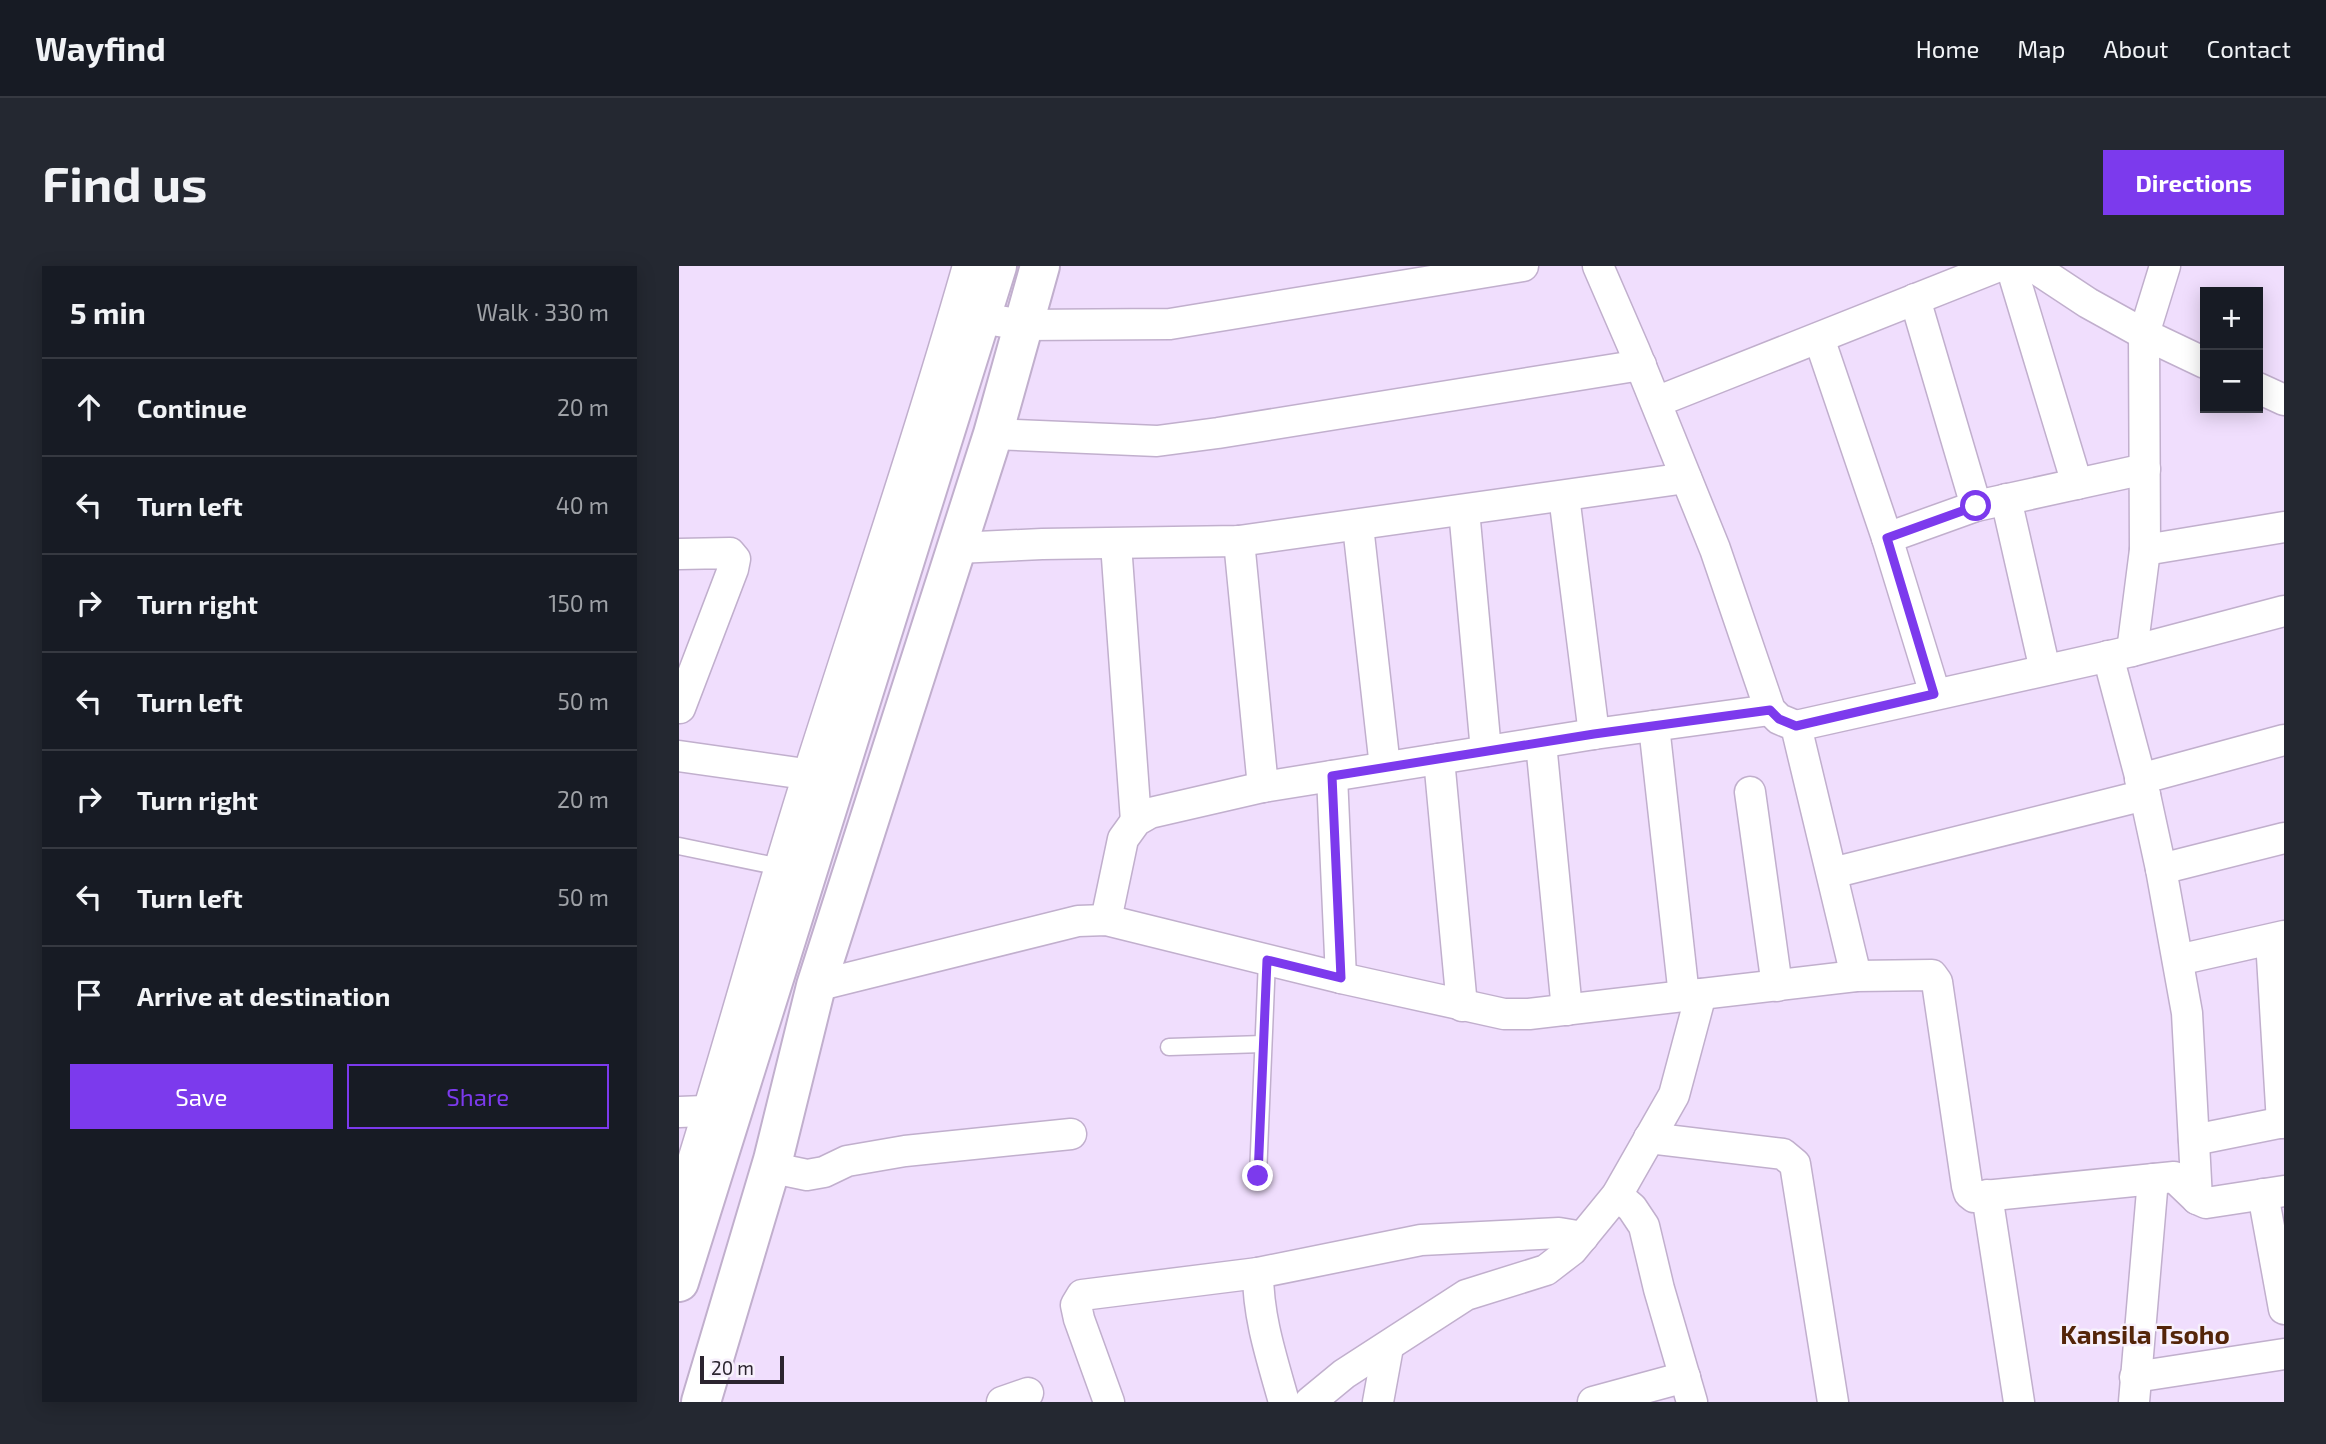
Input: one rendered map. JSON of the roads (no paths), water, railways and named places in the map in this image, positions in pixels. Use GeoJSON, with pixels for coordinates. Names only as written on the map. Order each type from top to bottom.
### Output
{"type":"FeatureCollection","features":[{"type":"Feature","properties":{"kind":"main road"},"geometry":{"type":"LineString","coordinates":[[679,1282],[721,1110],[822,777],[997,266]]}},
{"type":"Feature","properties":{"kind":"main road"},"geometry":{"type":"LineString","coordinates":[[701,1402],[773,1160],[816,986],[993,434],[1040,266]]}},
{"type":"Feature","properties":{"kind":"street"},"geometry":{"type":"LineString","coordinates":[[679,755],[822,777],[968,266]]}},
{"type":"Feature","properties":{"kind":"street"},"geometry":{"type":"LineString","coordinates":[[981,318],[1022,325],[1170,324],[1523,266]]}},
{"type":"Feature","properties":{"kind":"street"},"geometry":{"type":"LineString","coordinates":[[1598,266],[1715,549],[1770,710],[1779,719],[1796,726],[2120,654],[2284,611]]}},
{"type":"Feature","properties":{"kind":"street"},"geometry":{"type":"LineString","coordinates":[[1656,402],[1999,266]]}},
{"type":"Feature","properties":{"kind":"street"},"geometry":{"type":"LineString","coordinates":[[2011,266],[2077,484]]}},
{"type":"Feature","properties":{"kind":"street"},"geometry":{"type":"LineString","coordinates":[[2032,266],[2088,303],[2200,361]]}},
{"type":"Feature","properties":{"kind":"street"},"geometry":{"type":"LineString","coordinates":[[2165,266],[2144,334],[2145,550],[2120,654],[2142,787],[2161,869],[2187,1013],[2197,1199]]}},
{"type":"Feature","properties":{"kind":"street"},"geometry":{"type":"LineString","coordinates":[[1915,299],[1976,506]]}},
{"type":"Feature","properties":{"kind":"street"},"geometry":{"type":"LineString","coordinates":[[1819,338],[1887,538],[1934,694]]}},
{"type":"Feature","properties":{"kind":"street"},"geometry":{"type":"LineString","coordinates":[[993,434],[1157,441],[1641,365]]}},
{"type":"Feature","properties":{"kind":"street"},"geometry":{"type":"LineString","coordinates":[[2263,390],[2284,400]]}},
{"type":"Feature","properties":{"kind":"street"},"geometry":{"type":"LineString","coordinates":[[1887,538],[1976,506],[2145,469]]}},
{"type":"Feature","properties":{"kind":"street"},"geometry":{"type":"LineString","coordinates":[[957,548],[1239,541],[1686,478]]}},
{"type":"Feature","properties":{"kind":"street"},"geometry":{"type":"LineString","coordinates":[[1564,496],[1594,734]]}},
{"type":"Feature","properties":{"kind":"street"},"geometry":{"type":"LineString","coordinates":[[2006,499],[2045,670]]}},
{"type":"Feature","properties":{"kind":"street"},"geometry":{"type":"LineString","coordinates":[[1464,510],[1486,751]]}},
{"type":"Feature","properties":{"kind":"street"},"geometry":{"type":"LineString","coordinates":[[1358,526],[1385,767]]}},
{"type":"Feature","properties":{"kind":"street"},"geometry":{"type":"LineString","coordinates":[[2145,550],[2284,527]]}},
{"type":"Feature","properties":{"kind":"street"},"geometry":{"type":"LineString","coordinates":[[1239,541],[1263,787]]}},
{"type":"Feature","properties":{"kind":"street"},"geometry":{"type":"LineString","coordinates":[[1116,544],[1136,821]]}},
{"type":"Feature","properties":{"kind":"street"},"geometry":{"type":"LineString","coordinates":[[679,554],[730,553],[735,559],[706,645],[680,708]]}},
{"type":"Feature","properties":{"kind":"street"},"geometry":{"type":"LineString","coordinates":[[1106,920],[1123,839],[1136,821],[1150,813],[1263,787],[1594,734],[1770,710]]}},
{"type":"Feature","properties":{"kind":"street"},"geometry":{"type":"LineString","coordinates":[[1310,1402],[1344,1374],[1466,1295],[1546,1270],[1572,1250],[1617,1195],[1674,1094],[1692,995],[1654,726]]}},
{"type":"Feature","properties":{"kind":"street"},"geometry":{"type":"LineString","coordinates":[[1796,726],[1856,976]]}},
{"type":"Feature","properties":{"kind":"street"},"geometry":{"type":"LineString","coordinates":[[1832,873],[2142,787],[2284,740]]}},
{"type":"Feature","properties":{"kind":"street"},"geometry":{"type":"LineString","coordinates":[[1541,743],[1567,1010]]}},
{"type":"Feature","properties":{"kind":"street"},"geometry":{"type":"LineString","coordinates":[[1439,759],[1462,1006]]}},
{"type":"Feature","properties":{"kind":"street"},"geometry":{"type":"LineString","coordinates":[[1332,776],[1341,978]]}},
{"type":"Feature","properties":{"kind":"street"},"geometry":{"type":"LineString","coordinates":[[1750,792],[1777,986]]}},
{"type":"Feature","properties":{"kind":"street"},"geometry":{"type":"LineString","coordinates":[[2161,869],[2284,838]]}},
{"type":"Feature","properties":{"kind":"street"},"geometry":{"type":"LineString","coordinates":[[816,986],[1078,921],[1106,920],[1341,978],[1504,1014],[1567,1010],[1856,976],[1932,975],[1937,982],[1969,1194],[1974,1197],[2174,1177],[2197,1199],[2206,1203],[2274,1193],[2284,1309]]}},
{"type":"Feature","properties":{"kind":"street"},"geometry":{"type":"LineString","coordinates":[[2178,960],[2278,938],[2283,1122],[2194,1140]]}},
{"type":"Feature","properties":{"kind":"street"},"geometry":{"type":"LineString","coordinates":[[679,1112],[721,1110],[679,1205]]}},
{"type":"Feature","properties":{"kind":"street"},"geometry":{"type":"LineString","coordinates":[[773,1160],[783,1170],[807,1175],[847,1161],[905,1150],[1070,1134]]}},
{"type":"Feature","properties":{"kind":"street"},"geometry":{"type":"LineString","coordinates":[[1649,1138],[1783,1154],[1795,1164],[1833,1402]]}},
{"type":"Feature","properties":{"kind":"street"},"geometry":{"type":"LineString","coordinates":[[2153,1179],[2134,1389],[2284,1354]]}},
{"type":"Feature","properties":{"kind":"street"},"geometry":{"type":"LineString","coordinates":[[1593,1402],[1689,1390],[1659,1289],[1644,1226],[1632,1208],[1617,1195]]}},
{"type":"Feature","properties":{"kind":"street"},"geometry":{"type":"LineString","coordinates":[[1987,1195],[2019,1402]]}},
{"type":"Feature","properties":{"kind":"street"},"geometry":{"type":"LineString","coordinates":[[1109,1402],[1079,1318],[1076,1305],[1083,1295],[1258,1273],[1421,1240],[1559,1233],[1583,1237]]}},
{"type":"Feature","properties":{"kind":"street"},"geometry":{"type":"LineString","coordinates":[[1258,1273],[1261,1319],[1284,1402]]}},
{"type":"Feature","properties":{"kind":"street"},"geometry":{"type":"LineString","coordinates":[[1378,1402],[1388,1347]]}},
{"type":"Feature","properties":{"kind":"lane"},"geometry":{"type":"LineString","coordinates":[[679,846],[793,870]]}},
{"type":"Feature","properties":{"kind":"lane"},"geometry":{"type":"LineString","coordinates":[[1258,1176],[1267,960]]}},
{"type":"Feature","properties":{"kind":"lane"},"geometry":{"type":"LineString","coordinates":[[1169,1047],[1263,1044]]}},
{"type":"Feature","properties":{"kind":"district","name":"Kansila Tsoho"},"geometry":{"type":"Point","coordinates":[2145,1333]}}]}
